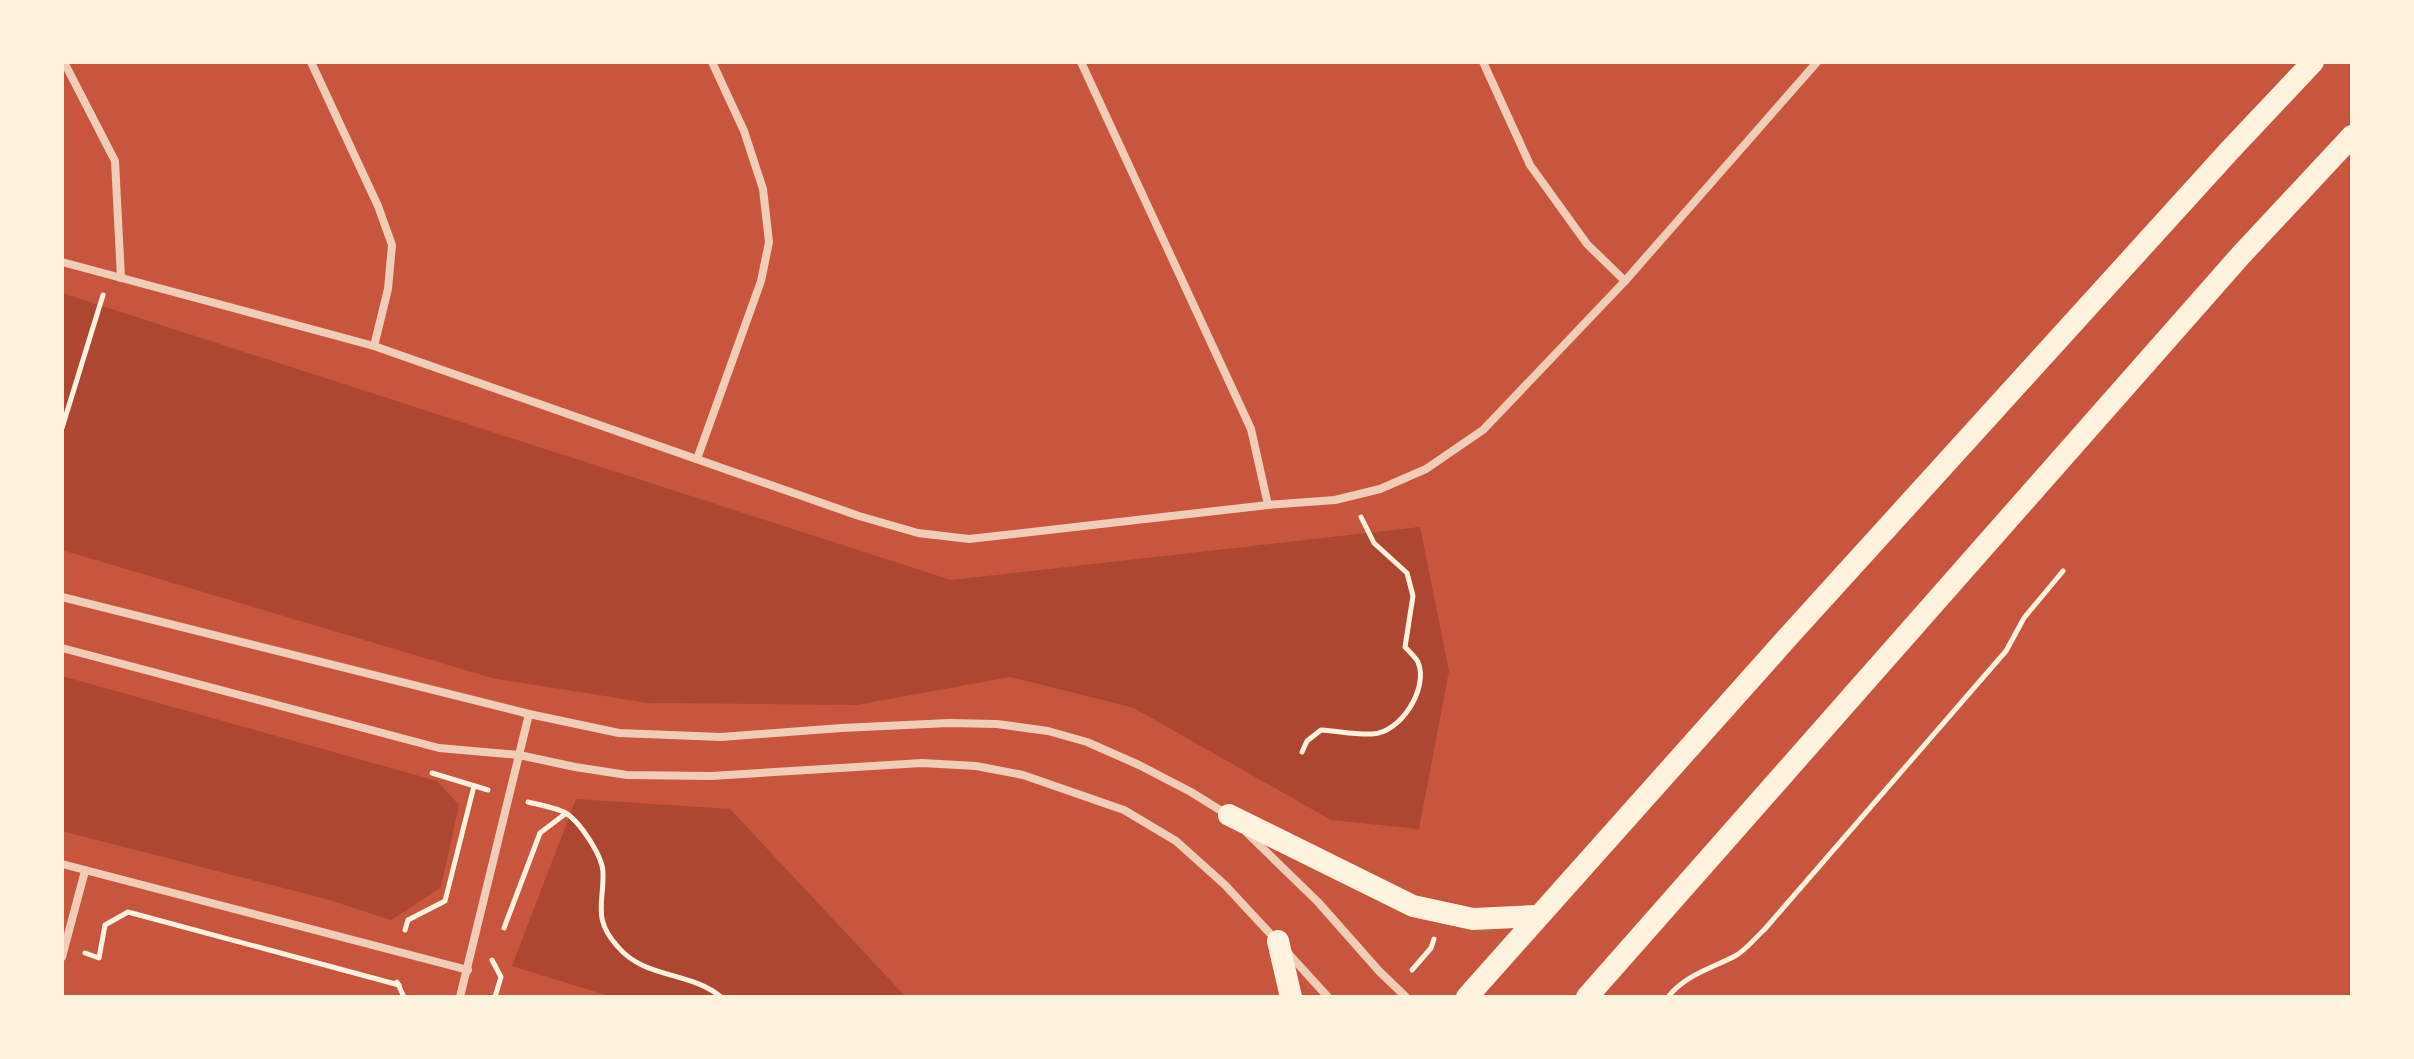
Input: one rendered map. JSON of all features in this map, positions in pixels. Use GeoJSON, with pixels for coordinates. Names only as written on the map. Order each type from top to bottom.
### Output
{"type":"FeatureCollection","features":[{"type":"Feature","properties":{"kind":"highway"},"geometry":{"type":"LineString","coordinates":[[1467,997],[2230,150],[2313,62]]}},
{"type":"Feature","properties":{"kind":"highway"},"geometry":{"type":"LineString","coordinates":[[1587,997],[2241,255],[2352,136]]}},
{"type":"Feature","properties":{"kind":"highway"},"geometry":{"type":"LineString","coordinates":[[1229,815],[1413,906],[1473,919],[1537,916]]}},
{"type":"Feature","properties":{"kind":"highway"},"geometry":{"type":"LineString","coordinates":[[1278,941],[1291,997]]}},
{"type":"Feature","properties":{"kind":"street"},"geometry":{"type":"LineString","coordinates":[[64,62],[115,161],[121,278]]}},
{"type":"Feature","properties":{"kind":"street"},"geometry":{"type":"LineString","coordinates":[[311,62],[378,206],[392,245],[388,289],[374,346]]}},
{"type":"Feature","properties":{"kind":"street"},"geometry":{"type":"LineString","coordinates":[[697,459],[761,281],[769,242],[763,189],[744,131],[712,62]]}},
{"type":"Feature","properties":{"kind":"street"},"geometry":{"type":"LineString","coordinates":[[1081,62],[1251,429],[1268,505]]}},
{"type":"Feature","properties":{"kind":"street"},"geometry":{"type":"LineString","coordinates":[[1483,62],[1530,165],[1587,244],[1625,281]]}},
{"type":"Feature","properties":{"kind":"street"},"geometry":{"type":"LineString","coordinates":[[62,262],[374,346],[859,516],[918,533],[969,539],[1335,500],[1380,489],[1426,469],[1483,430],[1625,281],[1817,62]]}},
{"type":"Feature","properties":{"kind":"street"},"geometry":{"type":"LineString","coordinates":[[62,597],[529,714],[619,733],[721,737],[949,723],[997,724],[1048,731],[1087,742],[1139,765],[1229,815],[1318,902],[1406,997]]}},
{"type":"Feature","properties":{"kind":"street"},"geometry":{"type":"LineString","coordinates":[[62,648],[439,748],[519,755],[627,775],[711,776],[922,763],[976,766],[1023,775],[1124,810],[1176,841],[1225,885],[1328,997]]}},
{"type":"Feature","properties":{"kind":"street"},"geometry":{"type":"LineString","coordinates":[[460,997],[529,714]]}},
{"type":"Feature","properties":{"kind":"street"},"geometry":{"type":"LineString","coordinates":[[62,864],[468,970]]}},
{"type":"Feature","properties":{"kind":"street"},"geometry":{"type":"LineString","coordinates":[[63,952],[85,871]]}},
{"type":"Feature","properties":{"kind":"path"},"geometry":{"type":"LineString","coordinates":[[62,428],[103,294]]}},
{"type":"Feature","properties":{"kind":"path"},"geometry":{"type":"LineString","coordinates":[[1302,752],[1307,741],[1321,730],[1375,735],[1400,723],[1419,687],[1418,663],[1405,647],[1413,596],[1407,573],[1374,543],[1361,516]]}},
{"type":"Feature","properties":{"kind":"path"},"geometry":{"type":"LineString","coordinates":[[1668,997],[1675,987],[1694,974],[1738,955],[1764,930],[2006,651],[2024,618],[2063,571]]}},
{"type":"Feature","properties":{"kind":"path"},"geometry":{"type":"LineString","coordinates":[[404,997],[393,973],[408,920],[445,901],[474,786]]}},
{"type":"Feature","properties":{"kind":"path"},"geometry":{"type":"LineString","coordinates":[[502,931],[540,833],[566,813],[597,852],[603,870],[600,910],[607,932],[619,949],[637,964],[661,974],[681,976],[699,983],[721,997]]}},
{"type":"Feature","properties":{"kind":"path"},"geometry":{"type":"LineString","coordinates":[[63,952],[99,958],[105,925],[128,912],[399,985]]}},
{"type":"Feature","properties":{"kind":"path"},"geometry":{"type":"LineString","coordinates":[[1396,987],[1431,948],[1443,913]]}},
{"type":"Feature","properties":{"kind":"path"},"geometry":{"type":"LineString","coordinates":[[492,960],[501,977],[495,997]]}},
{"type":"Feature","properties":{"kind":"shaded area"},"geometry":{"type":"Polygon","coordinates":[[[62,293],[951,580],[1420,527],[1449,671],[1419,829],[1331,820],[1134,708],[1010,677],[856,705],[648,703],[492,678],[62,550],[62,293]]]}},
{"type":"Feature","properties":{"kind":"shaded area"},"geometry":{"type":"Polygon","coordinates":[[[62,676],[437,781],[459,805],[441,887],[391,920],[326,899],[62,831],[62,676]]]}},
{"type":"Feature","properties":{"kind":"shaded area"},"geometry":{"type":"Polygon","coordinates":[[[576,799],[730,809],[906,997],[612,997],[512,966],[576,799]]]}}]}
